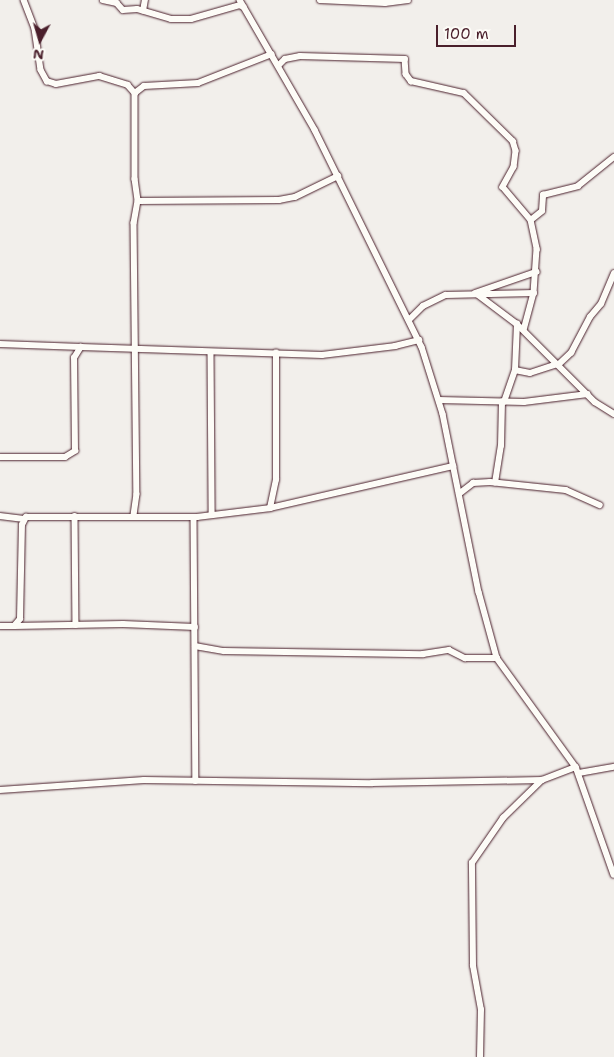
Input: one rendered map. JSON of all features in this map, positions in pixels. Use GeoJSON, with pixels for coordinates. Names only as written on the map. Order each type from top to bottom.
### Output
{"type":"FeatureCollection","features":[{"type":"Feature","properties":{"kind":"street"},"geometry":{"type":"LineString","coordinates":[[24,0],[35,29],[41,70],[47,81],[56,84],[100,76],[128,85],[135,93],[135,180],[138,201],[134,223],[136,350],[134,516]]}},
{"type":"Feature","properties":{"kind":"street"},"geometry":{"type":"LineString","coordinates":[[103,0],[117,4],[123,10],[144,11],[171,19],[191,19],[240,5],[244,7]]}},
{"type":"Feature","properties":{"kind":"street"},"geometry":{"type":"LineString","coordinates":[[144,11],[145,0]]}},
{"type":"Feature","properties":{"kind":"street"},"geometry":{"type":"LineString","coordinates":[[240,0],[279,65],[338,176],[419,340],[439,400],[497,658],[577,770],[614,875]]}},
{"type":"Feature","properties":{"kind":"street"},"geometry":{"type":"LineString","coordinates":[[320,0],[408,0]]}},
{"type":"Feature","properties":{"kind":"street"},"geometry":{"type":"LineString","coordinates":[[135,93],[144,86],[198,83],[272,54]]}},
{"type":"Feature","properties":{"kind":"street"},"geometry":{"type":"LineString","coordinates":[[279,65],[292,57],[399,57],[406,60],[406,74],[411,81],[464,93],[514,143],[514,167],[503,187],[531,220],[537,249],[534,293],[524,330]]}},
{"type":"Feature","properties":{"kind":"street"},"geometry":{"type":"LineString","coordinates":[[531,220],[542,212],[543,195],[578,186],[614,157]]}},
{"type":"Feature","properties":{"kind":"street"},"geometry":{"type":"LineString","coordinates":[[138,201],[284,199],[338,176]]}},
{"type":"Feature","properties":{"kind":"street"},"geometry":{"type":"LineString","coordinates":[[475,294],[536,272]]}},
{"type":"Feature","properties":{"kind":"street"},"geometry":{"type":"LineString","coordinates":[[515,370],[530,373],[558,365],[571,353],[590,317],[601,304],[614,274]]}},
{"type":"Feature","properties":{"kind":"street"},"geometry":{"type":"LineString","coordinates":[[410,319],[439,297],[534,293]]}},
{"type":"Feature","properties":{"kind":"street"},"geometry":{"type":"LineString","coordinates":[[475,294],[524,330],[588,394],[614,414]]}},
{"type":"Feature","properties":{"kind":"street"},"geometry":{"type":"LineString","coordinates":[[495,482],[494,471],[501,446],[503,402],[515,370],[517,324]]}},
{"type":"Feature","properties":{"kind":"street"},"geometry":{"type":"LineString","coordinates":[[0,344],[136,350],[330,354],[419,340]]}},
{"type":"Feature","properties":{"kind":"street"},"geometry":{"type":"LineString","coordinates":[[0,457],[65,457],[75,451],[74,358],[81,347]]}},
{"type":"Feature","properties":{"kind":"street"},"geometry":{"type":"LineString","coordinates":[[211,352],[212,514]]}},
{"type":"Feature","properties":{"kind":"street"},"geometry":{"type":"LineString","coordinates":[[270,508],[276,480],[276,354]]}},
{"type":"Feature","properties":{"kind":"street"},"geometry":{"type":"LineString","coordinates":[[439,400],[503,402],[588,394]]}},
{"type":"Feature","properties":{"kind":"street"},"geometry":{"type":"LineString","coordinates":[[0,516],[24,519],[75,516],[194,517],[270,508],[453,466]]}},
{"type":"Feature","properties":{"kind":"street"},"geometry":{"type":"LineString","coordinates":[[459,494],[472,483],[495,482],[560,489],[600,506]]}},
{"type":"Feature","properties":{"kind":"street"},"geometry":{"type":"LineString","coordinates":[[75,516],[76,625]]}},
{"type":"Feature","properties":{"kind":"street"},"geometry":{"type":"LineString","coordinates":[[194,517],[196,781]]}},
{"type":"Feature","properties":{"kind":"street"},"geometry":{"type":"LineString","coordinates":[[14,626],[18,623],[21,612],[24,519]]}},
{"type":"Feature","properties":{"kind":"street"},"geometry":{"type":"LineString","coordinates":[[0,626],[195,627]]}},
{"type":"Feature","properties":{"kind":"street"},"geometry":{"type":"LineString","coordinates":[[195,646],[224,651],[423,654],[449,650],[465,658],[497,658]]}},
{"type":"Feature","properties":{"kind":"street"},"geometry":{"type":"LineString","coordinates":[[0,790],[77,783],[196,781],[372,783],[542,780],[577,770],[614,767]]}},
{"type":"Feature","properties":{"kind":"street"},"geometry":{"type":"LineString","coordinates":[[480,1057],[480,1010],[472,966],[472,863],[503,818],[542,780]]}}]}
